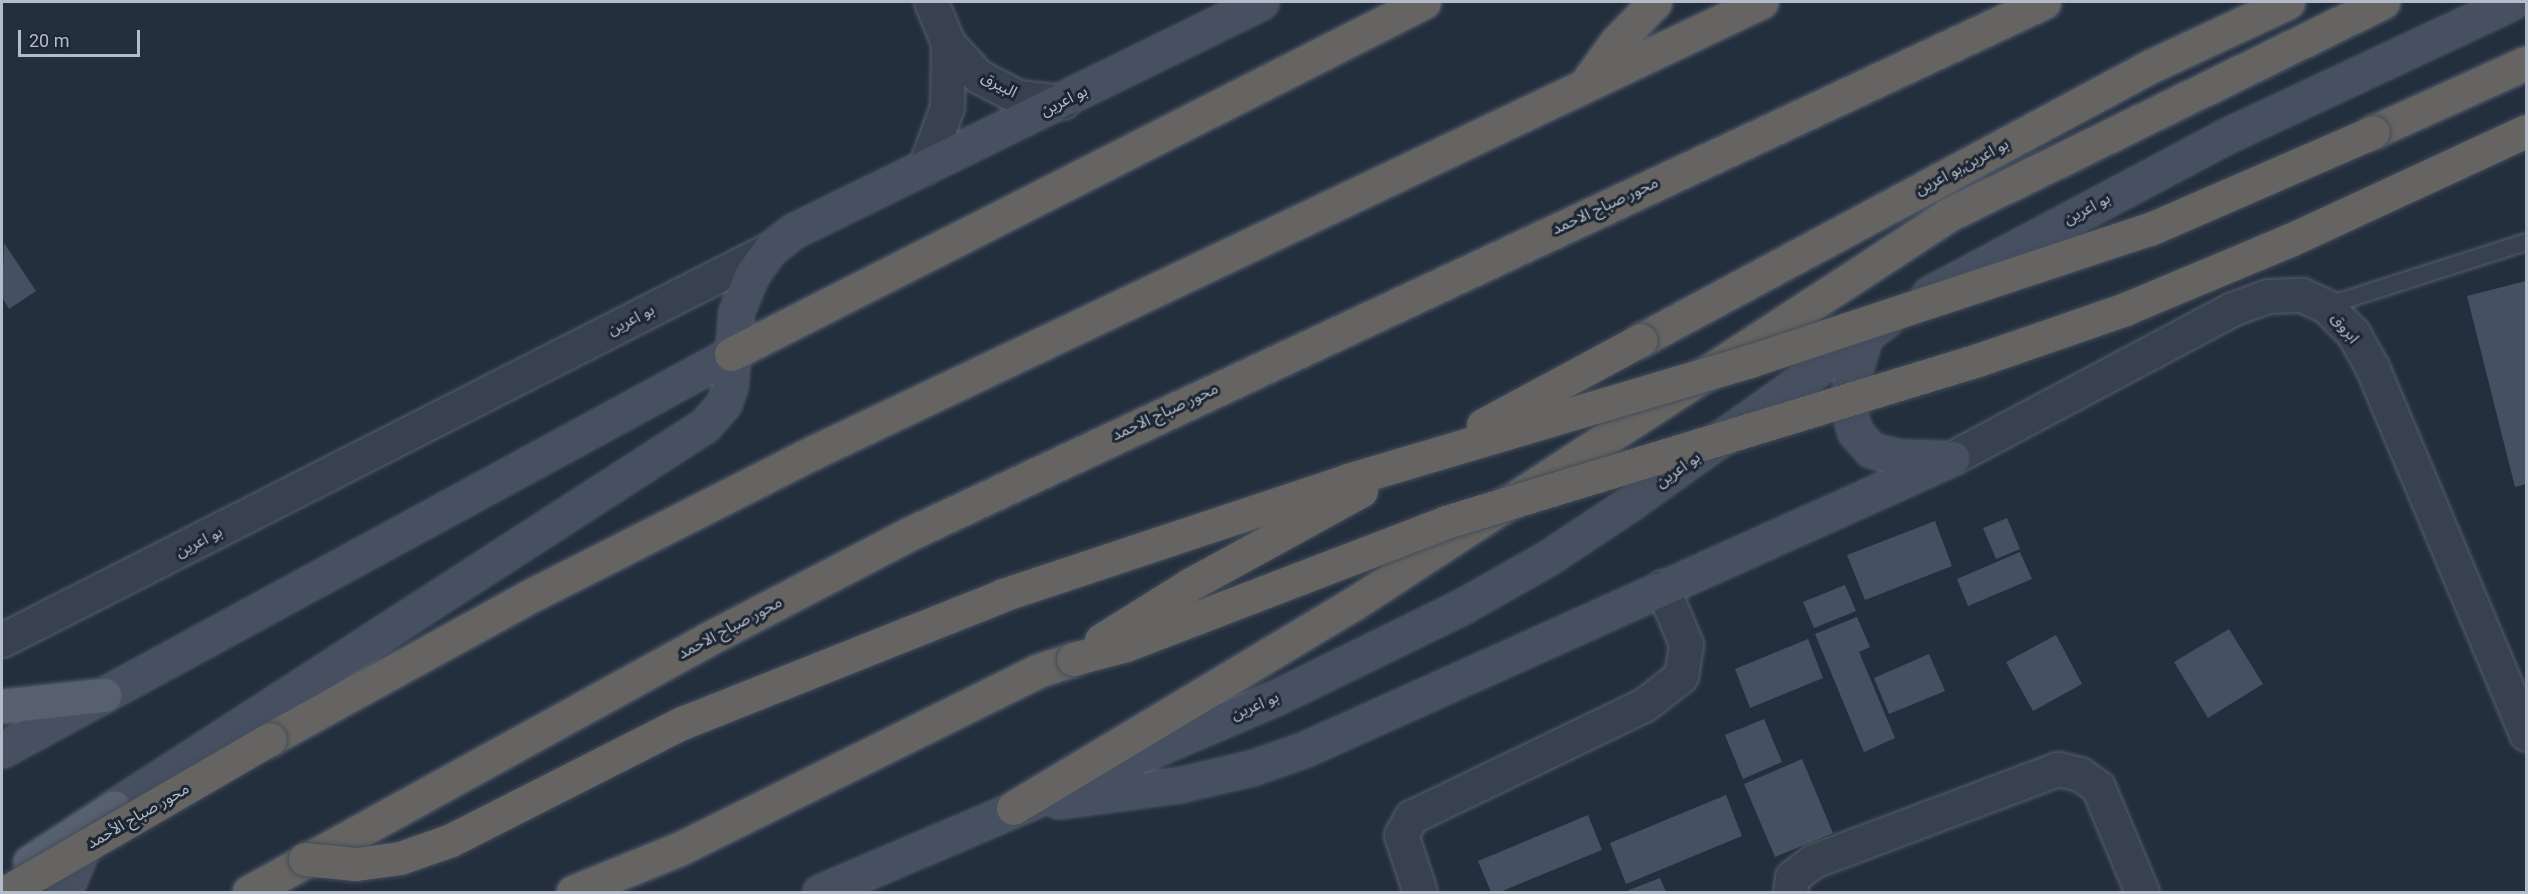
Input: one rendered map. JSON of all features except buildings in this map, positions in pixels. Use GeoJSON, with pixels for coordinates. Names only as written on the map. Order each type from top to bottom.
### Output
{"type":"FeatureCollection","features":[{"type":"Feature","properties":{"kind":"highway"},"geometry":{"type":"LineString","coordinates":[[731,354],[1424,2]]}},
{"type":"Feature","properties":{"kind":"highway"},"geometry":{"type":"LineString","coordinates":[[1582,88],[1617,41],[1655,2]]}},
{"type":"Feature","properties":{"kind":"highway"},"geometry":{"type":"LineString","coordinates":[[1582,88],[1761,2]]}},
{"type":"Feature","properties":{"kind":"highway","name":"محور صباح الاحمد"},"geometry":{"type":"LineString","coordinates":[[305,859],[911,533],[2044,2]]}},
{"type":"Feature","properties":{"kind":"highway","name":"بو اعرين,بو اعرين"},"geometry":{"type":"LineString","coordinates":[[1072,659],[1189,585],[1641,340],[2151,66],[2288,2]]}},
{"type":"Feature","properties":{"kind":"highway"},"geometry":{"type":"LineString","coordinates":[[1013,808],[1353,604],[1950,214],[2383,2]]}},
{"type":"Feature","properties":{"kind":"highway"},"geometry":{"type":"LineString","coordinates":[[249,892],[305,859],[356,864],[400,858],[451,840],[682,723],[1003,595],[1348,480],[1750,360],[2150,229],[2526,63]]}},
{"type":"Feature","properties":{"kind":"highway","name":"محور صباح الأحمد"},"geometry":{"type":"LineString","coordinates":[[6,892],[270,739],[536,593],[812,453],[1582,88]]}},
{"type":"Feature","properties":{"kind":"highway"},"geometry":{"type":"LineString","coordinates":[[573,892],[679,849],[1016,681],[1072,659],[1126,645],[1446,522],[1978,360],[2125,309],[2300,236],[2526,131]]}},
{"type":"Feature","properties":{"kind":"main road","name":"بو اعرين"},"geometry":{"type":"LineString","coordinates":[[770,249],[793,231],[1063,102],[1261,2]]}},
{"type":"Feature","properties":{"kind":"main road","name":"بو اعرين"},"geometry":{"type":"LineString","coordinates":[[820,892],[1013,808],[1275,699],[1459,608],[1546,559],[1629,504],[1866,333],[1957,278],[2224,137],[2512,2]]}},
{"type":"Feature","properties":{"kind":"main road"},"geometry":{"type":"LineString","coordinates":[[2,880],[705,425],[724,403],[730,386],[736,312],[752,274],[770,249]]}},
{"type":"Feature","properties":{"kind":"main road"},"geometry":{"type":"LineString","coordinates":[[1866,333],[1851,382],[1850,415],[1855,432],[1871,450],[1899,457],[1952,458]]}},
{"type":"Feature","properties":{"kind":"main road"},"geometry":{"type":"LineString","coordinates":[[2,750],[731,354]]}},
{"type":"Feature","properties":{"kind":"main road"},"geometry":{"type":"LineString","coordinates":[[1013,808],[1178,785],[1261,764],[1382,716],[1662,587],[1952,458]]}},
{"type":"Feature","properties":{"kind":"main road"},"geometry":{"type":"LineString","coordinates":[[2,706],[104,695]]}},
{"type":"Feature","properties":{"kind":"main road"},"geometry":{"type":"LineString","coordinates":[[64,892],[83,847],[114,807]]}},
{"type":"Feature","properties":{"kind":"street","name":"البيرق"},"geometry":{"type":"LineString","coordinates":[[931,2],[948,43],[962,61],[998,88],[1018,97],[1063,102]]}},
{"type":"Feature","properties":{"kind":"street","name":"البيرق"},"geometry":{"type":"LineString","coordinates":[[925,167],[947,107],[948,43]]}},
{"type":"Feature","properties":{"kind":"street","name":"بو اعرين"},"geometry":{"type":"LineString","coordinates":[[2,640],[770,249]]}},
{"type":"Feature","properties":{"kind":"street","name":"ابروق"},"geometry":{"type":"LineString","coordinates":[[1952,458],[2232,309],[2268,296],[2302,295],[2326,306],[2353,333],[2372,367],[2526,734]]}},
{"type":"Feature","properties":{"kind":"street"},"geometry":{"type":"LineString","coordinates":[[1420,892],[1401,835],[1411,817],[1644,705],[1682,676],[1686,644],[1662,587]]}},
{"type":"Feature","properties":{"kind":"street"},"geometry":{"type":"LineString","coordinates":[[1790,892],[1792,877],[1813,861],[2058,769],[2080,774],[2098,787],[2142,892]]}},
{"type":"Feature","properties":{"kind":"lane"},"geometry":{"type":"LineString","coordinates":[[2326,306],[2526,242]]}}]}
